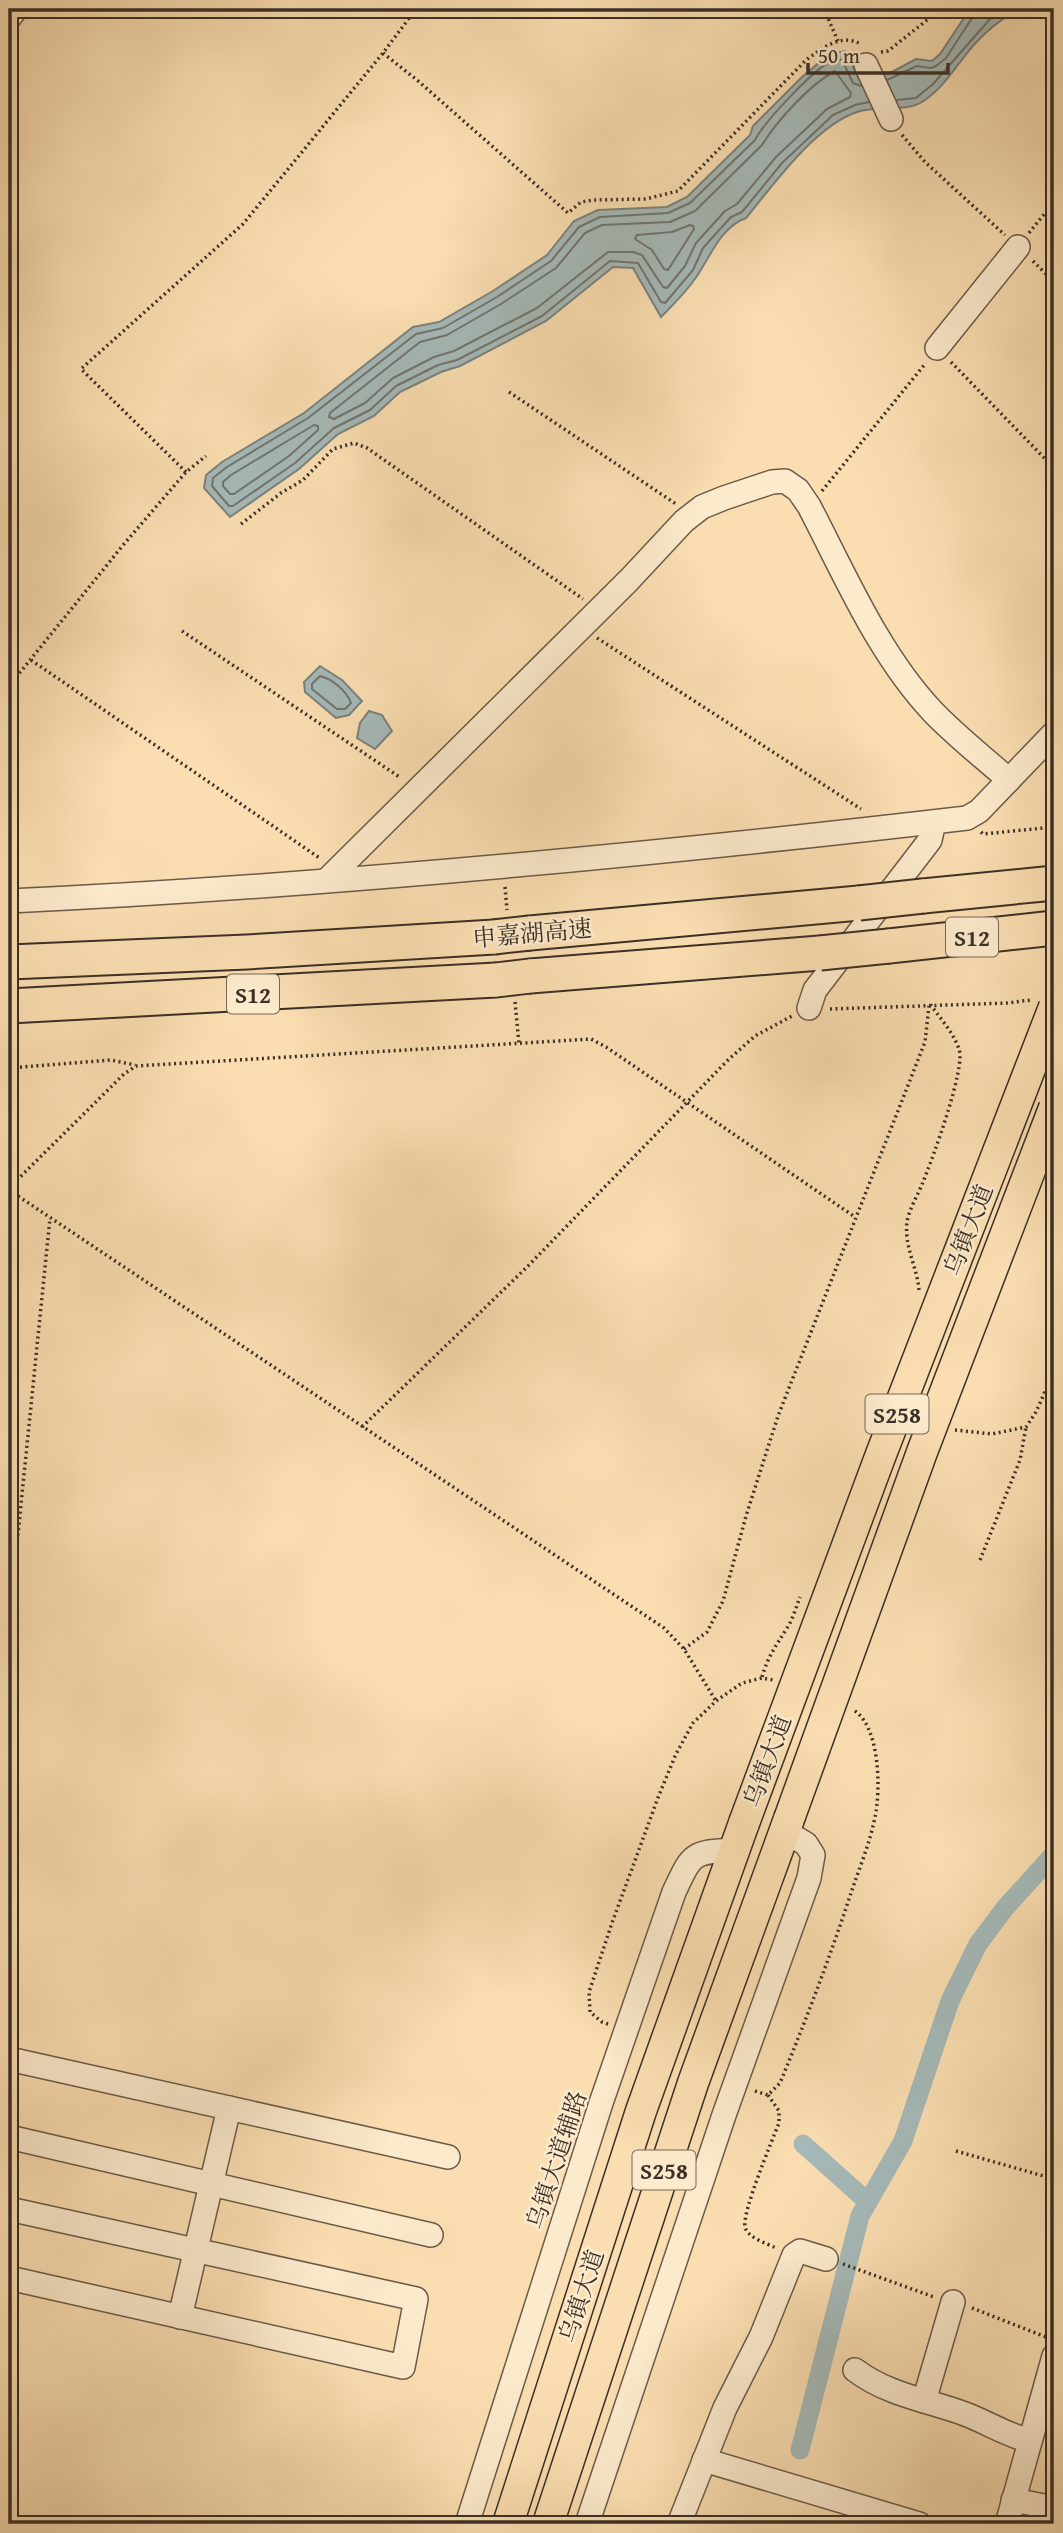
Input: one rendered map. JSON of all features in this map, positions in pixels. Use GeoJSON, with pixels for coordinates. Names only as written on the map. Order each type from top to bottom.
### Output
{"type":"FeatureCollection","features":[{"type":"Feature","properties":{"kind":"highway","name":"申嘉湖高速"},"geometry":{"type":"LineString","coordinates":[[9,962],[247,952],[494,937],[1054,883]]}},
{"type":"Feature","properties":{"kind":"highway","name":"申嘉湖高速"},"geometry":{"type":"LineString","coordinates":[[9,1006],[496,980],[820,953],[1054,928]]}},
{"type":"Feature","properties":{"kind":"main road","name":"乌镇大道"},"geometry":{"type":"LineString","coordinates":[[508,2524],[641,2111],[739,1837],[1048,1002]]}},
{"type":"Feature","properties":{"kind":"main road","name":"乌镇大道"},"geometry":{"type":"LineString","coordinates":[[548,2524],[689,2095],[922,1452],[1054,1108]]}},
{"type":"Feature","properties":{"kind":"street"},"geometry":{"type":"LineString","coordinates":[[9,18],[16,9]]}},
{"type":"Feature","properties":{"kind":"street"},"geometry":{"type":"LineString","coordinates":[[869,54],[891,120]]}},
{"type":"Feature","properties":{"kind":"street"},"geometry":{"type":"LineString","coordinates":[[937,348],[1018,247]]}},
{"type":"Feature","properties":{"kind":"street"},"geometry":{"type":"LineString","coordinates":[[332,875],[692,515],[702,507],[772,482],[785,481],[798,490],[809,506],[880,641],[905,679],[934,713],[1009,780]]}},
{"type":"Feature","properties":{"kind":"street"},"geometry":{"type":"LineString","coordinates":[[9,901],[332,875],[443,873],[687,850],[967,818],[979,811],[1054,733]]}},
{"type":"Feature","properties":{"kind":"street"},"geometry":{"type":"LineString","coordinates":[[809,1008],[815,990],[930,840],[934,822]]}},
{"type":"Feature","properties":{"kind":"street"},"geometry":{"type":"LineString","coordinates":[[587,2524],[724,2115],[809,1878],[813,1855],[806,1844],[786,1825]]}},
{"type":"Feature","properties":{"kind":"street","name":"乌镇大道辅路"},"geometry":{"type":"LineString","coordinates":[[467,2524],[601,2103],[674,1892],[686,1866],[695,1856],[739,1837]]}},
{"type":"Feature","properties":{"kind":"street"},"geometry":{"type":"LineString","coordinates":[[9,2059],[448,2157]]}},
{"type":"Feature","properties":{"kind":"street"},"geometry":{"type":"LineString","coordinates":[[180,2317],[229,2108]]}},
{"type":"Feature","properties":{"kind":"street"},"geometry":{"type":"LineString","coordinates":[[9,2137],[431,2235]]}},
{"type":"Feature","properties":{"kind":"street"},"geometry":{"type":"LineString","coordinates":[[9,2209],[416,2300],[402,2367],[9,2278]]}},
{"type":"Feature","properties":{"kind":"street"},"geometry":{"type":"LineString","coordinates":[[679,2524],[725,2408],[774,2307],[794,2255],[800,2251],[826,2259]]}},
{"type":"Feature","properties":{"kind":"street"},"geometry":{"type":"LineString","coordinates":[[924,2401],[953,2302]]}},
{"type":"Feature","properties":{"kind":"street"},"geometry":{"type":"LineString","coordinates":[[1007,2524],[1054,2356]]}},
{"type":"Feature","properties":{"kind":"street"},"geometry":{"type":"LineString","coordinates":[[855,2370],[880,2387],[964,2414],[1007,2435],[1030,2441]]}},
{"type":"Feature","properties":{"kind":"street"},"geometry":{"type":"LineString","coordinates":[[704,2460],[919,2524]]}},
{"type":"Feature","properties":{"kind":"street"},"geometry":{"type":"LineString","coordinates":[[1013,2500],[1054,2508]]}},
{"type":"Feature","properties":{"kind":"path"},"geometry":{"type":"LineString","coordinates":[[186,472],[81,369],[243,224],[416,9]]}},
{"type":"Feature","properties":{"kind":"path"},"geometry":{"type":"LineString","coordinates":[[824,9],[838,41]]}},
{"type":"Feature","properties":{"kind":"path"},"geometry":{"type":"LineString","coordinates":[[383,53],[568,213],[581,202],[646,199],[678,191],[806,60],[829,44],[844,39],[855,41],[869,54],[888,51],[941,9]]}},
{"type":"Feature","properties":{"kind":"path"},"geometry":{"type":"LineString","coordinates":[[891,120],[925,162],[1054,282]]}},
{"type":"Feature","properties":{"kind":"path"},"geometry":{"type":"LineString","coordinates":[[1018,247],[1054,202]]}},
{"type":"Feature","properties":{"kind":"path"},"geometry":{"type":"LineString","coordinates":[[809,506],[937,348],[1054,468]]}},
{"type":"Feature","properties":{"kind":"path"},"geometry":{"type":"LineString","coordinates":[[509,392],[692,515]]}},
{"type":"Feature","properties":{"kind":"path"},"geometry":{"type":"LineString","coordinates":[[241,524],[303,481],[333,449],[354,443],[368,448],[599,610]]}},
{"type":"Feature","properties":{"kind":"path"},"geometry":{"type":"LineString","coordinates":[[9,686],[124,544],[186,472],[206,456]]}},
{"type":"Feature","properties":{"kind":"path"},"geometry":{"type":"LineString","coordinates":[[581,627],[869,814]]}},
{"type":"Feature","properties":{"kind":"path"},"geometry":{"type":"LineString","coordinates":[[182,631],[417,789]]}},
{"type":"Feature","properties":{"kind":"path"},"geometry":{"type":"LineString","coordinates":[[31,660],[332,875]]}},
{"type":"Feature","properties":{"kind":"path"},"geometry":{"type":"LineString","coordinates":[[967,818],[984,834],[1054,827]]}},
{"type":"Feature","properties":{"kind":"path"},"geometry":{"type":"LineString","coordinates":[[362,1427],[527,1267],[755,1036],[809,1008],[864,1009],[930,1004],[1048,1002]]}},
{"type":"Feature","properties":{"kind":"path"},"geometry":{"type":"LineString","coordinates":[[684,1649],[707,1632],[723,1601],[746,1516],[778,1416],[925,1042],[930,1004]]}},
{"type":"Feature","properties":{"kind":"path"},"geometry":{"type":"LineString","coordinates":[[919,1301],[918,1280],[906,1244],[907,1220],[957,1079],[960,1052],[950,1031],[930,1004]]}},
{"type":"Feature","properties":{"kind":"path"},"geometry":{"type":"LineString","coordinates":[[9,1068],[111,1060],[136,1066],[591,1040],[606,1047],[855,1217]]}},
{"type":"Feature","properties":{"kind":"path"},"geometry":{"type":"LineString","coordinates":[[136,1066],[124,1074],[9,1189],[664,1628],[684,1649],[716,1701]]}},
{"type":"Feature","properties":{"kind":"path"},"geometry":{"type":"LineString","coordinates":[[9,1623],[50,1218]]}},
{"type":"Feature","properties":{"kind":"path"},"geometry":{"type":"LineString","coordinates":[[980,1560],[1020,1460],[1026,1427],[1036,1412],[1054,1371]]}},
{"type":"Feature","properties":{"kind":"path"},"geometry":{"type":"LineString","coordinates":[[947,1429],[971,1434],[992,1434],[1026,1427]]}},
{"type":"Feature","properties":{"kind":"path"},"geometry":{"type":"LineString","coordinates":[[762,1678],[767,1660],[777,1640],[788,1627],[803,1589]]}},
{"type":"Feature","properties":{"kind":"path"},"geometry":{"type":"LineString","coordinates":[[768,2095],[779,2110],[779,2123],[744,2225],[749,2234],[794,2255]]}},
{"type":"Feature","properties":{"kind":"path"},"geometry":{"type":"LineString","coordinates":[[956,2151],[1054,2179]]}},
{"type":"Feature","properties":{"kind":"path"},"geometry":{"type":"LineString","coordinates":[[826,2259],[875,2274]]}},
{"type":"Feature","properties":{"kind":"water"},"geometry":{"type":"Polygon","coordinates":[[[970,9],[1021,9],[988,31],[938,89],[920,103],[914,106],[857,112],[826,130],[782,173],[746,218],[737,222],[723,235],[693,282],[661,317],[633,268],[613,267],[546,321],[460,366],[400,392],[374,416],[338,434],[299,469],[230,517],[204,488],[206,475],[222,462],[304,413],[413,327],[439,322],[493,291],[547,255],[574,221],[598,210],[667,207],[687,197],[750,135],[753,126],[828,55],[846,51],[859,79],[892,72],[916,59],[932,61],[940,54],[970,9]]]}},
{"type":"Feature","properties":{"kind":"water"},"geometry":{"type":"Polygon","coordinates":[[[320,666],[342,680],[362,701],[349,715],[336,718],[305,692],[304,682],[320,666]]]}},
{"type":"Feature","properties":{"kind":"water"},"geometry":{"type":"Polygon","coordinates":[[[369,711],[382,715],[392,731],[375,749],[357,738],[360,723],[369,711]]]}},
{"type":"Feature","properties":{"kind":"waterway"},"geometry":{"type":"LineString","coordinates":[[800,2450],[860,2216],[903,2141],[950,2001],[978,1944],[1005,1908],[1054,1854]]}},
{"type":"Feature","properties":{"kind":"waterway"},"geometry":{"type":"LineString","coordinates":[[803,2144],[868,2202]]}}]}
